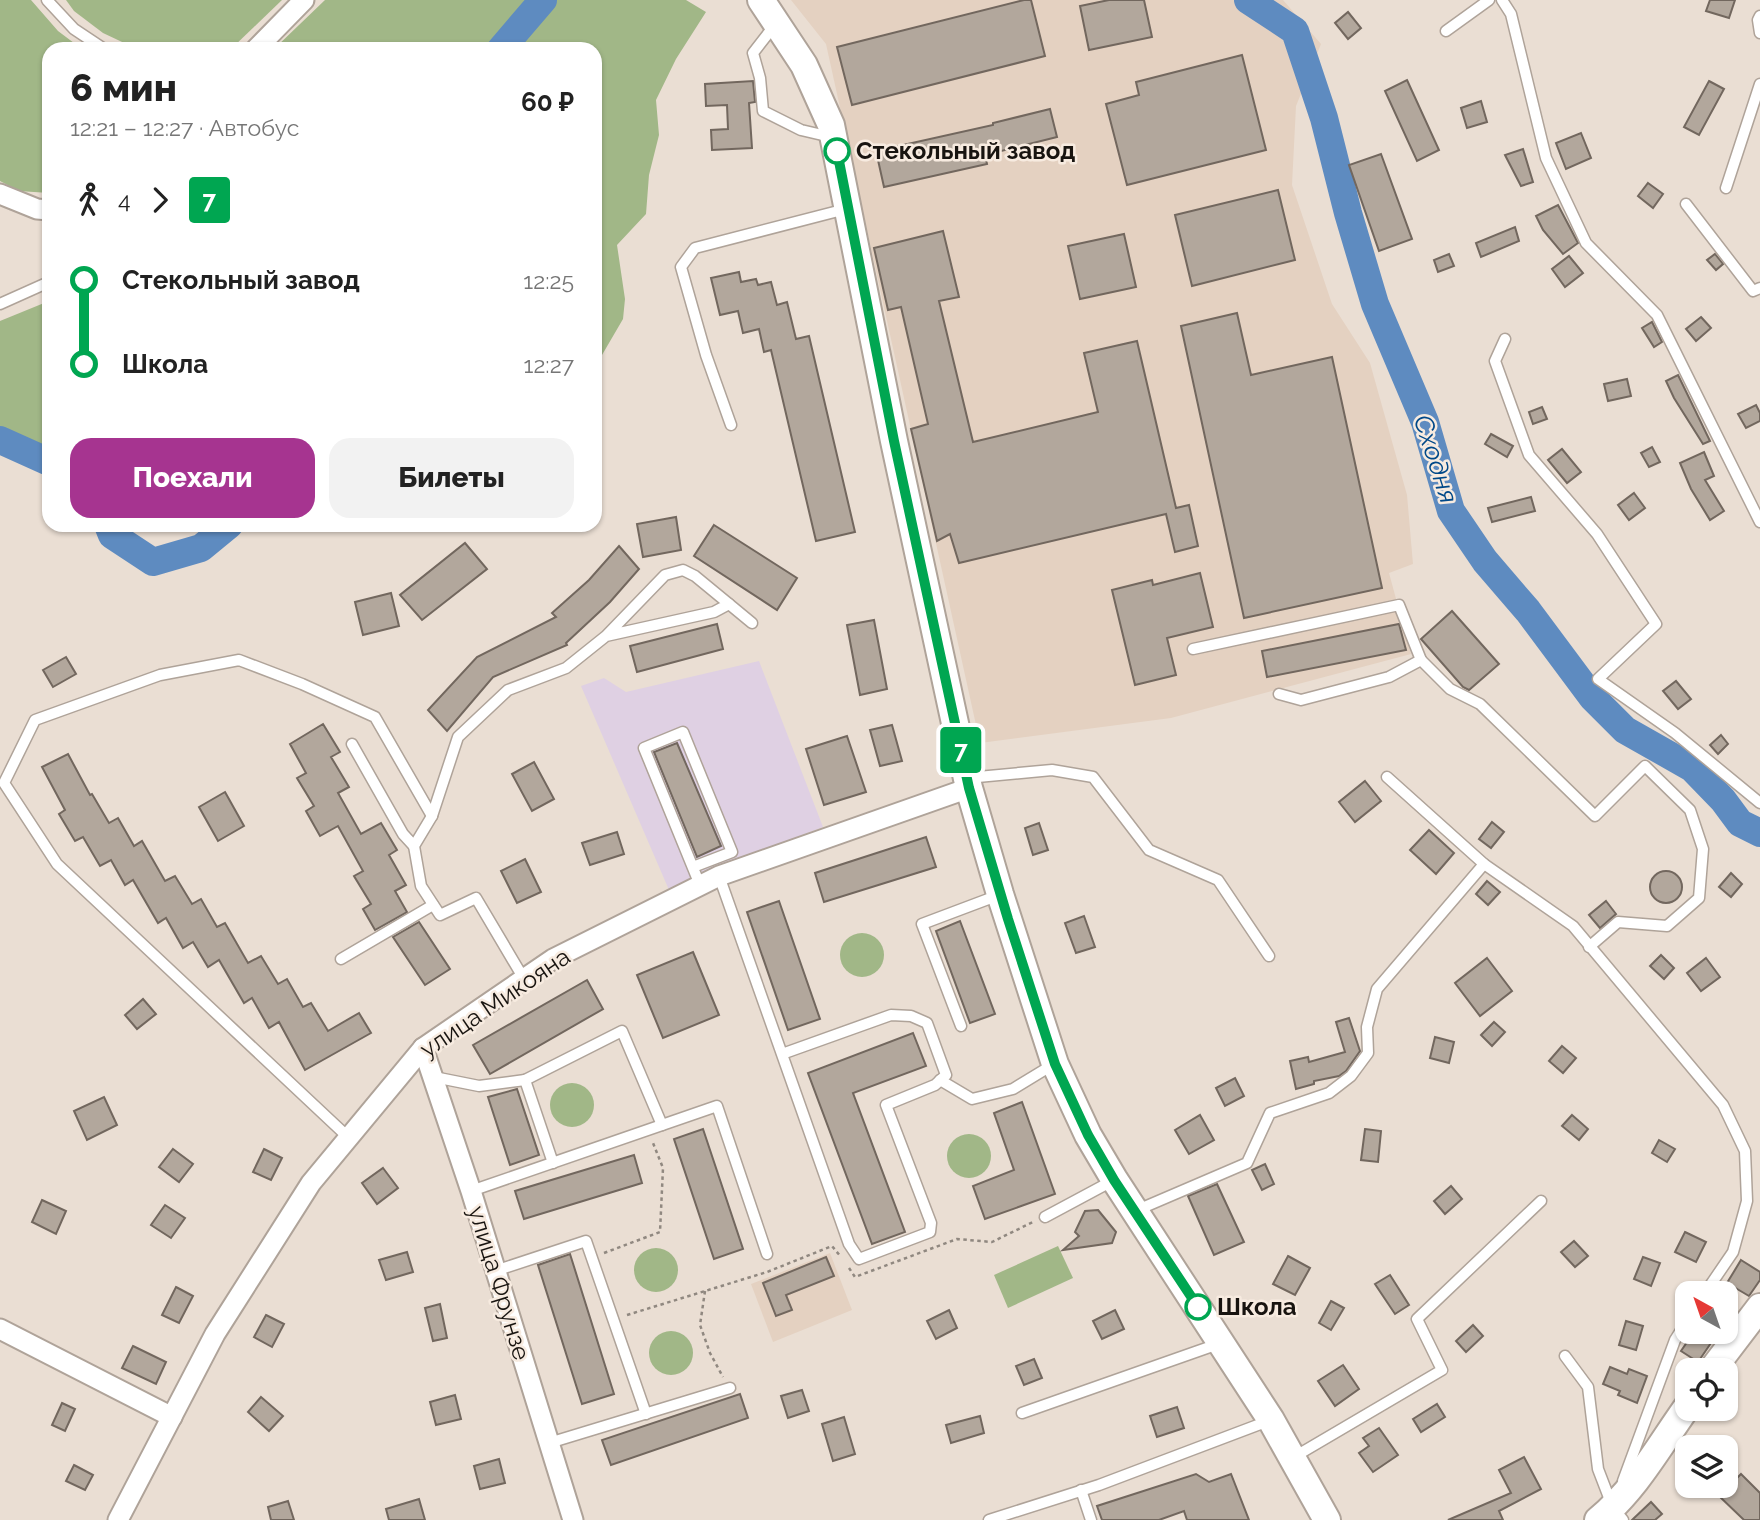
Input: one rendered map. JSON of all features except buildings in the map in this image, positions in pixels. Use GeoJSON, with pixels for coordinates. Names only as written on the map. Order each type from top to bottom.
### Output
{"type":"FeatureCollection","features":[{"type":"Feature","properties":{"kind":"main road"},"geometry":{"type":"LineString","coordinates":[[761,0],[804,65],[822,101],[834,137],[894,441],[968,783],[1000,894],[1055,1064],[1088,1135],[1114,1180],[1271,1420],[1327,1520]]}},
{"type":"Feature","properties":{"kind":"main road"},"geometry":{"type":"LineString","coordinates":[[1721,1358],[1760,1307]]}},
{"type":"Feature","properties":{"kind":"main road"},"geometry":{"type":"LineString","coordinates":[[1611,1516],[1678,1421]]}},
{"type":"Feature","properties":{"kind":"street"},"geometry":{"type":"LineString","coordinates":[[263,42],[304,0]]}},
{"type":"Feature","properties":{"kind":"street"},"geometry":{"type":"LineString","coordinates":[[0,194],[42,209]]}},
{"type":"Feature","properties":{"kind":"street","name":"улица Микояна"},"geometry":{"type":"LineString","coordinates":[[118,1520],[215,1334],[311,1183],[423,1048],[553,959],[697,876],[719,876],[968,783]]}},
{"type":"Feature","properties":{"kind":"street","name":"улица Фрунзе"},"geometry":{"type":"LineString","coordinates":[[423,1048],[471,1191],[573,1520]]}},
{"type":"Feature","properties":{"kind":"street"},"geometry":{"type":"LineString","coordinates":[[0,1329],[172,1416]]}},
{"type":"Feature","properties":{"kind":"lane"},"geometry":{"type":"LineString","coordinates":[[47,0],[74,29],[93,42]]}},
{"type":"Feature","properties":{"kind":"lane"},"geometry":{"type":"LineString","coordinates":[[1446,31],[1489,0]]}},
{"type":"Feature","properties":{"kind":"lane"},"geometry":{"type":"LineString","coordinates":[[1502,0],[1511,13],[1546,158],[1586,243],[1657,315],[1760,522]]}},
{"type":"Feature","properties":{"kind":"lane"},"geometry":{"type":"LineString","coordinates":[[1760,16],[1760,33]]}},
{"type":"Feature","properties":{"kind":"lane"},"geometry":{"type":"LineString","coordinates":[[777,22],[753,53],[760,79],[763,111],[801,130],[834,137]]}},
{"type":"Feature","properties":{"kind":"lane"},"geometry":{"type":"LineString","coordinates":[[1726,188],[1760,84]]}},
{"type":"Feature","properties":{"kind":"lane"},"geometry":{"type":"LineString","coordinates":[[1686,204],[1753,291],[1760,288]]}},
{"type":"Feature","properties":{"kind":"lane"},"geometry":{"type":"LineString","coordinates":[[731,425],[706,355],[681,267],[695,248],[848,208]]}},
{"type":"Feature","properties":{"kind":"lane"},"geometry":{"type":"LineString","coordinates":[[0,304],[42,285]]}},
{"type":"Feature","properties":{"kind":"lane"},"geometry":{"type":"LineString","coordinates":[[1506,339],[1495,361],[1529,455],[1597,534],[1656,624],[1598,679],[1675,733],[1760,803]]}},
{"type":"Feature","properties":{"kind":"lane"},"geometry":{"type":"LineString","coordinates":[[414,846],[432,816],[458,737],[508,690],[566,667],[606,636],[665,575],[683,570],[695,576],[752,623]]}},
{"type":"Feature","properties":{"kind":"lane"},"geometry":{"type":"LineString","coordinates":[[606,636],[715,612],[729,604]]}},
{"type":"Feature","properties":{"kind":"lane"},"geometry":{"type":"LineString","coordinates":[[1193,649],[1399,605],[1421,660],[1450,689],[1480,704],[1595,816],[1645,766],[1690,810],[1703,849],[1699,898],[1667,926],[1618,922],[1589,947]]}},
{"type":"Feature","properties":{"kind":"lane"},"geometry":{"type":"LineString","coordinates":[[349,1138],[57,864],[4,783],[35,720],[160,675],[239,660],[302,684],[375,717],[432,816]]}},
{"type":"Feature","properties":{"kind":"lane"},"geometry":{"type":"LineString","coordinates":[[1279,694],[1301,700],[1389,677],[1421,660]]}},
{"type":"Feature","properties":{"kind":"lane"},"geometry":{"type":"LineString","coordinates":[[683,732],[732,852],[697,876],[644,748],[683,732]]}},
{"type":"Feature","properties":{"kind":"lane"},"geometry":{"type":"LineString","coordinates":[[352,744],[403,834],[414,846],[421,886],[440,915],[476,898],[524,979]]}},
{"type":"Feature","properties":{"kind":"lane"},"geometry":{"type":"LineString","coordinates":[[968,783],[1052,770],[1093,777],[1149,850],[1218,880],[1269,956]]}},
{"type":"Feature","properties":{"kind":"lane"},"geometry":{"type":"LineString","coordinates":[[1387,777],[1484,864],[1573,926],[1723,1105],[1745,1152],[1747,1201],[1733,1252],[1714,1281]]}},
{"type":"Feature","properties":{"kind":"lane"},"geometry":{"type":"LineString","coordinates":[[1134,1211],[1247,1163],[1270,1113],[1329,1093],[1351,1076],[1368,1053],[1367,1027],[1377,989],[1484,864]]}},
{"type":"Feature","properties":{"kind":"lane"},"geometry":{"type":"LineString","coordinates":[[719,876],[849,1244],[859,1259],[930,1232],[931,1223],[886,1105],[935,1085],[946,1075],[927,1023],[911,1016],[891,1015],[782,1054]]}},
{"type":"Feature","properties":{"kind":"lane"},"geometry":{"type":"LineString","coordinates":[[961,1026],[922,924],[1000,894]]}},
{"type":"Feature","properties":{"kind":"lane"},"geometry":{"type":"LineString","coordinates":[[341,959],[433,905]]}},
{"type":"Feature","properties":{"kind":"lane"},"geometry":{"type":"LineString","coordinates":[[433,1077],[479,1086],[525,1080],[622,1031],[662,1125]]}},
{"type":"Feature","properties":{"kind":"lane"},"geometry":{"type":"LineString","coordinates":[[940,1080],[972,1099],[1013,1089],[1055,1064]]}},
{"type":"Feature","properties":{"kind":"lane"},"geometry":{"type":"LineString","coordinates":[[525,1080],[553,1163]]}},
{"type":"Feature","properties":{"kind":"lane"},"geometry":{"type":"LineString","coordinates":[[471,1191],[717,1106],[768,1254]]}},
{"type":"Feature","properties":{"kind":"lane"},"geometry":{"type":"LineString","coordinates":[[1045,1217],[1114,1180]]}},
{"type":"Feature","properties":{"kind":"lane"},"geometry":{"type":"LineString","coordinates":[[1293,1457],[1442,1370],[1417,1320],[1541,1201]]}},
{"type":"Feature","properties":{"kind":"lane"},"geometry":{"type":"LineString","coordinates":[[495,1271],[586,1241],[646,1414]]}},
{"type":"Feature","properties":{"kind":"lane"},"geometry":{"type":"LineString","coordinates":[[1611,1516],[1675,1340]]}},
{"type":"Feature","properties":{"kind":"lane"},"geometry":{"type":"LineString","coordinates":[[1022,1413],[1221,1343]]}},
{"type":"Feature","properties":{"kind":"lane"},"geometry":{"type":"LineString","coordinates":[[1565,1356],[1588,1387],[1598,1469],[1611,1516]]}},
{"type":"Feature","properties":{"kind":"lane"},"geometry":{"type":"LineString","coordinates":[[549,1443],[730,1388]]}},
{"type":"Feature","properties":{"kind":"lane"},"geometry":{"type":"LineString","coordinates":[[989,1520],[1081,1490],[1271,1420]]}},
{"type":"Feature","properties":{"kind":"lane"},"geometry":{"type":"LineString","coordinates":[[1081,1490],[1091,1520]]}},
{"type":"Feature","properties":{"kind":"path"},"geometry":{"type":"LineString","coordinates":[[591,1257],[660,1233],[663,1168],[648,1130]]}},
{"type":"Feature","properties":{"kind":"path"},"geometry":{"type":"LineString","coordinates":[[613,1320],[767,1272]]}},
{"type":"Feature","properties":{"kind":"path"},"geometry":{"type":"LineString","coordinates":[[705,1291],[700,1325],[710,1353],[730,1388]]}},
{"type":"Feature","properties":{"kind":"shaded area"},"geometry":{"type":"Polygon","coordinates":[[[791,0],[1283,0],[1321,44],[1296,106],[1292,185],[1332,304],[1370,363],[1407,495],[1413,564],[1389,573],[1411,654],[1171,718],[980,743],[826,44],[791,0]]]}},
{"type":"Feature","properties":{"kind":"shaded area"},"geometry":{"type":"Polygon","coordinates":[[[759,661],[823,827],[697,875],[669,890],[581,686],[604,678],[626,692],[759,661]]]}},
{"type":"Feature","properties":{"kind":"shaded area"},"geometry":{"type":"Polygon","coordinates":[[[830,1253],[852,1310],[773,1342],[751,1284],[830,1253]]]}},
{"type":"Feature","properties":{"kind":"green space"},"geometry":{"type":"Polygon","coordinates":[[[0,0],[31,0],[58,31],[73,42],[42,42],[42,193],[19,191],[0,181],[0,0]]]}},
{"type":"Feature","properties":{"kind":"green space"},"geometry":{"type":"Polygon","coordinates":[[[66,0],[282,0],[238,42],[122,42],[103,33],[74,11],[66,0]]]}},
{"type":"Feature","properties":{"kind":"green space"},"geometry":{"type":"Polygon","coordinates":[[[325,0],[686,0],[706,12],[676,59],[656,100],[659,135],[649,175],[646,214],[617,245],[625,299],[623,319],[602,355],[602,42],[281,42],[325,0]]]}},
{"type":"Feature","properties":{"kind":"green space"},"geometry":{"type":"Polygon","coordinates":[[[42,304],[42,454],[0,437],[0,321],[42,304]]]}},
{"type":"Feature","properties":{"kind":"green space"},"geometry":{"type":"Polygon","coordinates":[[[862,933],[878,939],[884,955],[878,971],[862,977],[846,971],[840,955],[846,939],[862,933]]]}},
{"type":"Feature","properties":{"kind":"green space"},"geometry":{"type":"Polygon","coordinates":[[[572,1083],[588,1089],[594,1105],[588,1121],[572,1127],[556,1121],[550,1105],[556,1089],[572,1083]]]}},
{"type":"Feature","properties":{"kind":"green space"},"geometry":{"type":"Polygon","coordinates":[[[969,1134],[985,1140],[991,1156],[985,1172],[969,1178],[953,1172],[947,1156],[953,1140],[969,1134]]]}},
{"type":"Feature","properties":{"kind":"green space"},"geometry":{"type":"Polygon","coordinates":[[[1058,1246],[1073,1278],[1008,1308],[994,1275],[1058,1246]]]}},
{"type":"Feature","properties":{"kind":"green space"},"geometry":{"type":"Polygon","coordinates":[[[656,1248],[672,1254],[678,1270],[672,1286],[656,1292],[640,1286],[634,1270],[640,1254],[656,1248]]]}},
{"type":"Feature","properties":{"kind":"green space"},"geometry":{"type":"Polygon","coordinates":[[[671,1331],[687,1337],[693,1353],[687,1369],[671,1375],[655,1369],[649,1353],[655,1337],[671,1331]]]}},
{"type":"Feature","properties":{"kind":"waterway","name":"Сходня"},"geometry":{"type":"LineString","coordinates":[[507,42],[543,0]]}},
{"type":"Feature","properties":{"kind":"waterway","name":"Сходня"},"geometry":{"type":"LineString","coordinates":[[1248,0],[1295,31],[1324,118],[1375,304],[1425,422],[1451,511],[1485,561],[1528,611],[1592,697],[1625,730],[1692,768],[1723,800],[1740,823],[1760,833]]}},
{"type":"Feature","properties":{"kind":"waterway","name":"Сходня"},"geometry":{"type":"LineString","coordinates":[[0,440],[42,459]]}},
{"type":"Feature","properties":{"kind":"waterway","name":"Сходня"},"geometry":{"type":"LineString","coordinates":[[111,532],[153,562],[201,548],[220,532]]}},
{"type":"Feature","properties":{"kind":"bus line","name":"7"},"geometry":{"type":"LineString","coordinates":[[837,151],[894,441],[969,788],[1031,993],[1055,1064],[1088,1135],[1114,1180],[1198,1307]]}},
{"type":"Feature","properties":{"kind":"place","name":"Стекольный завод"},"geometry":{"type":"Point","coordinates":[837,151]}},
{"type":"Feature","properties":{"kind":"place","name":"Школа"},"geometry":{"type":"Point","coordinates":[1198,1307]}}]}
